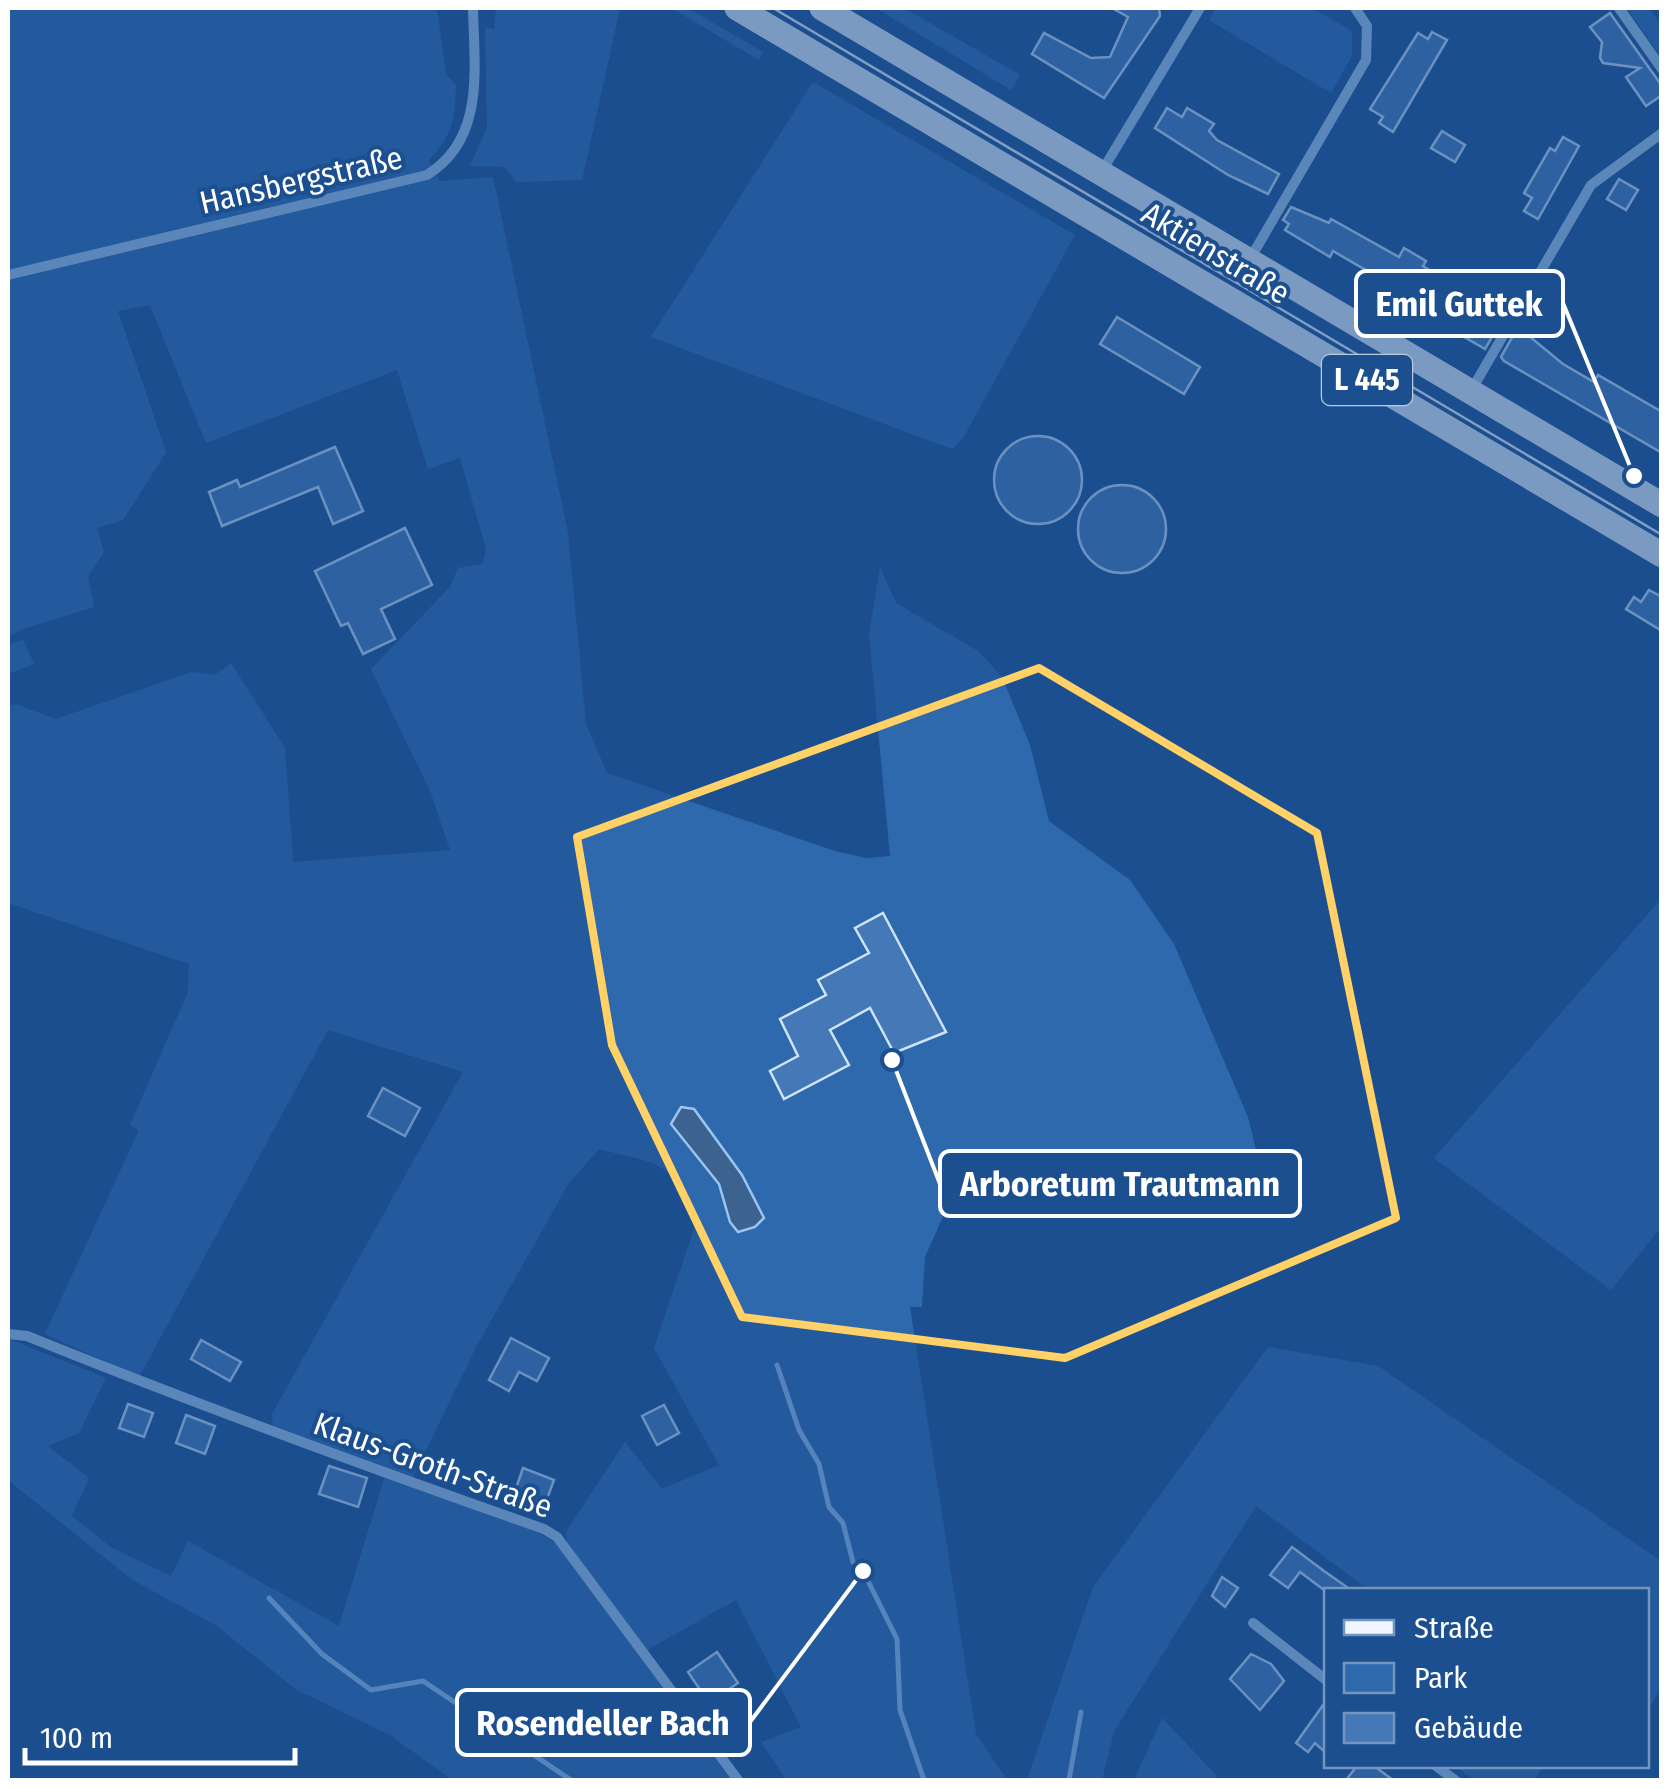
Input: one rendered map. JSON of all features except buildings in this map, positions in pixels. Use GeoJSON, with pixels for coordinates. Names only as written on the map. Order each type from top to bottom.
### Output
{"type":"FeatureCollection","features":[{"type":"Feature","properties":{"kind":"main road","name":"Aktienstraße"},"geometry":{"type":"LineString","coordinates":[[737,8],[1662,555]]}},
{"type":"Feature","properties":{"kind":"main road","name":"Aktienstraße"},"geometry":{"type":"LineString","coordinates":[[822,8],[1662,504]]}},
{"type":"Feature","properties":{"kind":"street","name":"Hansbergstraße"},"geometry":{"type":"LineString","coordinates":[[8,275],[427,175],[455,151],[468,125],[474,101],[472,8]]}},
{"type":"Feature","properties":{"kind":"street"},"geometry":{"type":"LineString","coordinates":[[1102,172],[1200,8]]}},
{"type":"Feature","properties":{"kind":"street"},"geometry":{"type":"LineString","coordinates":[[1250,260],[1366,60],[1368,26],[1355,8]]}},
{"type":"Feature","properties":{"kind":"street"},"geometry":{"type":"LineString","coordinates":[[1619,8],[1662,69]]}},
{"type":"Feature","properties":{"kind":"street"},"geometry":{"type":"LineString","coordinates":[[1470,391],[1591,185],[1662,133]]}},
{"type":"Feature","properties":{"kind":"street","name":"Klaus-Groth-Straße"},"geometry":{"type":"LineString","coordinates":[[8,1334],[28,1336],[256,1429],[377,1466],[544,1528],[557,1537],[738,1780]]}},
{"type":"Feature","properties":{"kind":"street"},"geometry":{"type":"LineString","coordinates":[[1254,1624],[1324,1678]]}},
{"type":"Feature","properties":{"kind":"highlighted area"},"geometry":{"type":"Polygon","coordinates":[[[1039,668],[1317,833],[1396,1218],[1065,1358],[742,1317],[612,1045],[577,837],[1039,668]]]}},
{"type":"Feature","properties":{"kind":"green space"},"geometry":{"type":"Polygon","coordinates":[[[8,8],[437,8],[446,74],[456,85],[456,97],[448,134],[429,160],[440,181],[493,177],[568,533],[586,724],[607,773],[835,851],[866,858],[890,856],[869,634],[880,567],[896,603],[978,651],[1002,677],[1030,745],[1049,821],[1130,880],[1174,944],[1248,1117],[1259,1162],[1021,1168],[976,1182],[949,1203],[925,1257],[922,1307],[910,1307],[976,1734],[1007,1780],[782,1780],[785,1778],[761,1742],[801,1727],[736,1600],[645,1651],[567,1541],[566,1532],[625,1442],[662,1489],[719,1465],[654,1348],[697,1220],[679,1185],[650,1162],[599,1149],[569,1183],[476,1347],[412,1479],[273,1427],[272,1414],[463,1072],[328,1030],[139,1377],[45,1334],[139,1130],[130,1125],[188,992],[189,964],[8,903],[8,706],[15,704],[56,719],[192,672],[215,675],[231,663],[285,748],[293,862],[450,850],[431,793],[371,669],[450,587],[458,568],[483,564],[486,549],[460,458],[428,469],[397,370],[206,443],[150,305],[118,311],[166,452],[123,520],[97,528],[104,552],[88,577],[94,607],[20,630],[8,638],[8,8]]]}},
{"type":"Feature","properties":{"kind":"green space"},"geometry":{"type":"Polygon","coordinates":[[[496,8],[620,8],[582,180],[516,182],[505,167],[470,166],[487,128],[485,28],[494,29],[496,8]]]}},
{"type":"Feature","properties":{"kind":"green space"},"geometry":{"type":"Polygon","coordinates":[[[671,8],[688,8],[763,52],[759,60],[671,8]]]}},
{"type":"Feature","properties":{"kind":"green space"},"geometry":{"type":"Polygon","coordinates":[[[876,8],[904,8],[1020,75],[1011,90],[876,8]]]}},
{"type":"Feature","properties":{"kind":"green space"},"geometry":{"type":"Polygon","coordinates":[[[1216,8],[1312,8],[1352,31],[1352,56],[1331,93],[1209,20],[1216,8]]]}},
{"type":"Feature","properties":{"kind":"green space"},"geometry":{"type":"Polygon","coordinates":[[[1627,8],[1649,8],[1661,25],[1661,57],[1627,8]]]}},
{"type":"Feature","properties":{"kind":"green space"},"geometry":{"type":"Polygon","coordinates":[[[813,82],[1075,235],[963,438],[952,449],[651,337],[813,82]]]}},
{"type":"Feature","properties":{"kind":"green space"},"geometry":{"type":"Polygon","coordinates":[[[23,639],[34,664],[8,674],[8,646],[23,639]]]}},
{"type":"Feature","properties":{"kind":"green space"},"geometry":{"type":"Polygon","coordinates":[[[1661,899],[1661,1227],[1611,1290],[1434,1158],[1661,899]]]}},
{"type":"Feature","properties":{"kind":"green space"},"geometry":{"type":"Polygon","coordinates":[[[9,1339],[106,1378],[79,1433],[48,1446],[89,1478],[72,1516],[112,1548],[171,1576],[188,1541],[339,1626],[385,1476],[536,1531],[558,1545],[731,1780],[452,1780],[390,1735],[297,1690],[217,1626],[131,1579],[8,1480],[9,1339]]]}},
{"type":"Feature","properties":{"kind":"green space"},"geometry":{"type":"Polygon","coordinates":[[[1268,1347],[1378,1366],[1661,1561],[1661,1687],[1649,1708],[1649,1588],[1366,1588],[1256,1506],[1114,1731],[1102,1780],[1027,1780],[1093,1587],[1268,1347]]]}},
{"type":"Feature","properties":{"kind":"green space"},"geometry":{"type":"Polygon","coordinates":[[[1162,1718],[1217,1776],[1213,1780],[1134,1780],[1162,1718]]]}},
{"type":"Feature","properties":{"kind":"green space"},"geometry":{"type":"Polygon","coordinates":[[[1458,1768],[1543,1768],[1534,1780],[1475,1780],[1458,1768]]]}},
{"type":"Feature","properties":{"kind":"shaded area"},"geometry":{"type":"Polygon","coordinates":[[[681,1107],[694,1109],[742,1175],[764,1218],[755,1227],[738,1232],[730,1222],[719,1184],[671,1124],[681,1107]]]}},
{"type":"Feature","properties":{"kind":"waterway"},"geometry":{"type":"LineString","coordinates":[[777,1365],[799,1430],[819,1464],[829,1507],[843,1523],[853,1562],[863,1571],[897,1639],[900,1710],[924,1780]]}},
{"type":"Feature","properties":{"kind":"waterway"},"geometry":{"type":"LineString","coordinates":[[269,1598],[322,1654],[371,1690],[423,1681],[571,1780]]}},
{"type":"Feature","properties":{"kind":"waterway"},"geometry":{"type":"LineString","coordinates":[[1069,1780],[1081,1712]]}},
{"type":"Feature","properties":{"kind":"tram line"},"geometry":{"type":"LineString","coordinates":[[773,8],[1662,535]]}},
{"type":"Feature","properties":{"kind":"place","name":"Emil Guttek"},"geometry":{"type":"Point","coordinates":[1634,476]}},
{"type":"Feature","properties":{"kind":"place","name":"Arboretum Trautmann"},"geometry":{"type":"Point","coordinates":[892,1060]}},
{"type":"Feature","properties":{"kind":"place","name":"Rosendeller Bach"},"geometry":{"type":"Point","coordinates":[863,1571]}}]}
